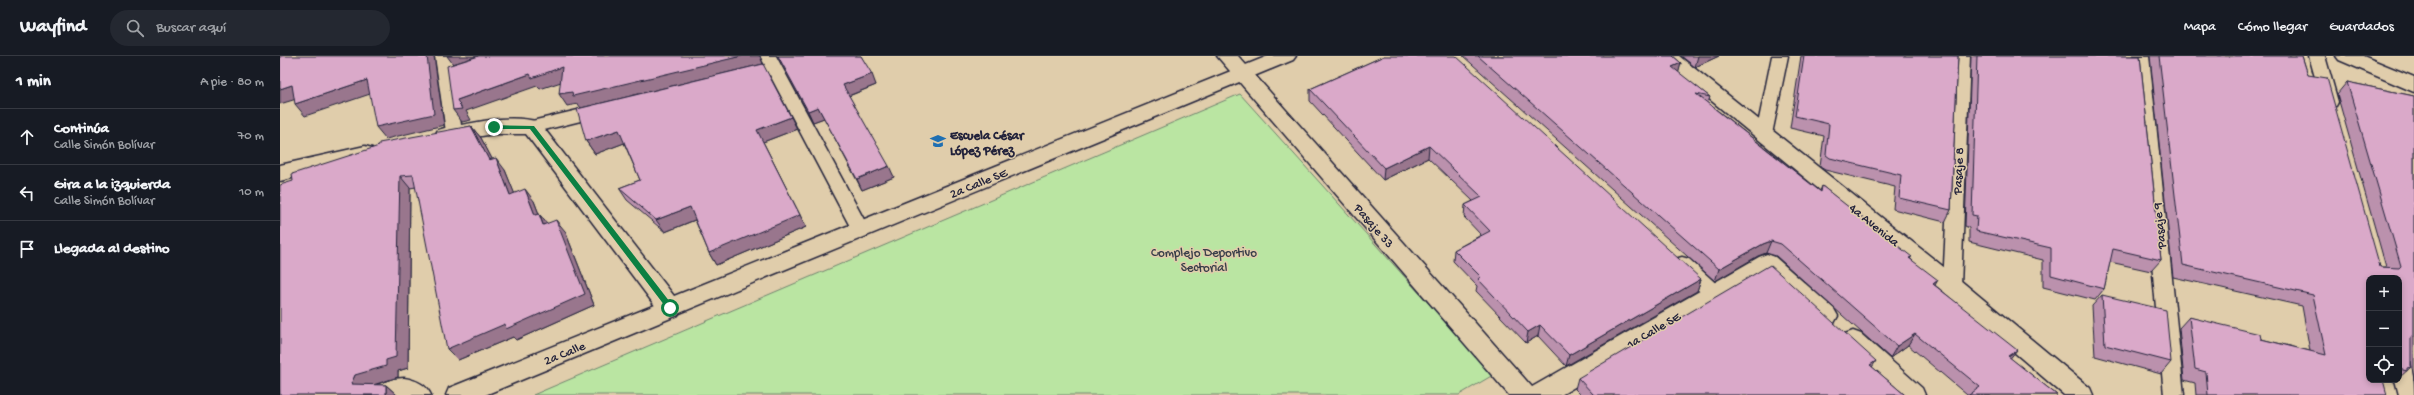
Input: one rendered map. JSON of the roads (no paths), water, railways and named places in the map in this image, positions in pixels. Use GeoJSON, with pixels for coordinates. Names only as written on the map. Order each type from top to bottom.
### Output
{"type":"FeatureCollection","features":[{"type":"Feature","properties":{"kind":"street","name":"Pasaje 33"},"geometry":{"type":"LineString","coordinates":[[1227,56],[1524,395]]}},
{"type":"Feature","properties":{"kind":"street","name":"2a Calle SE"},"geometry":{"type":"LineString","coordinates":[[670,308],[1286,56]]}},
{"type":"Feature","properties":{"kind":"street","name":"4a Avenida"},"geometry":{"type":"LineString","coordinates":[[1667,56],[1952,286],[2082,395]]}},
{"type":"Feature","properties":{"kind":"street"},"geometry":{"type":"LineString","coordinates":[[2346,56],[2414,85]]}},
{"type":"Feature","properties":{"kind":"street"},"geometry":{"type":"LineString","coordinates":[[424,139],[454,132],[494,127],[532,127],[670,308]]}},
{"type":"Feature","properties":{"kind":"street"},"geometry":{"type":"LineString","coordinates":[[280,173],[386,148]]}},
{"type":"Feature","properties":{"kind":"street","name":"1a Calle SE"},"geometry":{"type":"LineString","coordinates":[[1540,395],[1767,263],[1913,395]]}},
{"type":"Feature","properties":{"kind":"street","name":"2a Calle"},"geometry":{"type":"LineString","coordinates":[[458,395],[670,308]]}},
{"type":"Feature","properties":{"kind":"street"},"geometry":{"type":"LineString","coordinates":[[377,395],[394,389],[410,389],[419,395]]}},
{"type":"Feature","properties":{"kind":"lane"},"geometry":{"type":"LineString","coordinates":[[443,56],[453,72],[454,132]]}},
{"type":"Feature","properties":{"kind":"lane"},"geometry":{"type":"LineString","coordinates":[[1764,134],[1780,56]]}},
{"type":"Feature","properties":{"kind":"lane","name":"Pasaje 8"},"geometry":{"type":"LineString","coordinates":[[1952,286],[1962,56]]}},
{"type":"Feature","properties":{"kind":"lane","name":"Pasaje 9"},"geometry":{"type":"LineString","coordinates":[[2141,56],[2174,395]]}},
{"type":"Feature","properties":{"kind":"lane"},"geometry":{"type":"LineString","coordinates":[[2317,56],[2334,117]]}},
{"type":"Feature","properties":{"kind":"lane"},"geometry":{"type":"LineString","coordinates":[[729,79],[772,62],[860,229]]}},
{"type":"Feature","properties":{"kind":"lane"},"geometry":{"type":"LineString","coordinates":[[532,127],[615,107]]}},
{"type":"Feature","properties":{"kind":"lane"},"geometry":{"type":"LineString","coordinates":[[1668,251],[1714,293]]}},
{"type":"Feature","properties":{"kind":"lane"},"geometry":{"type":"LineString","coordinates":[[2402,368],[2409,395]]}},
{"type":"Feature","properties":{"kind":"place","name":"Escuela César López Pérez"},"geometry":{"type":"Point","coordinates":[938,141]}},
{"type":"Feature","properties":{"kind":"park label","name":"Complejo Deportivo Sectorial"},"geometry":{"type":"Point","coordinates":[1204,258]}}]}
